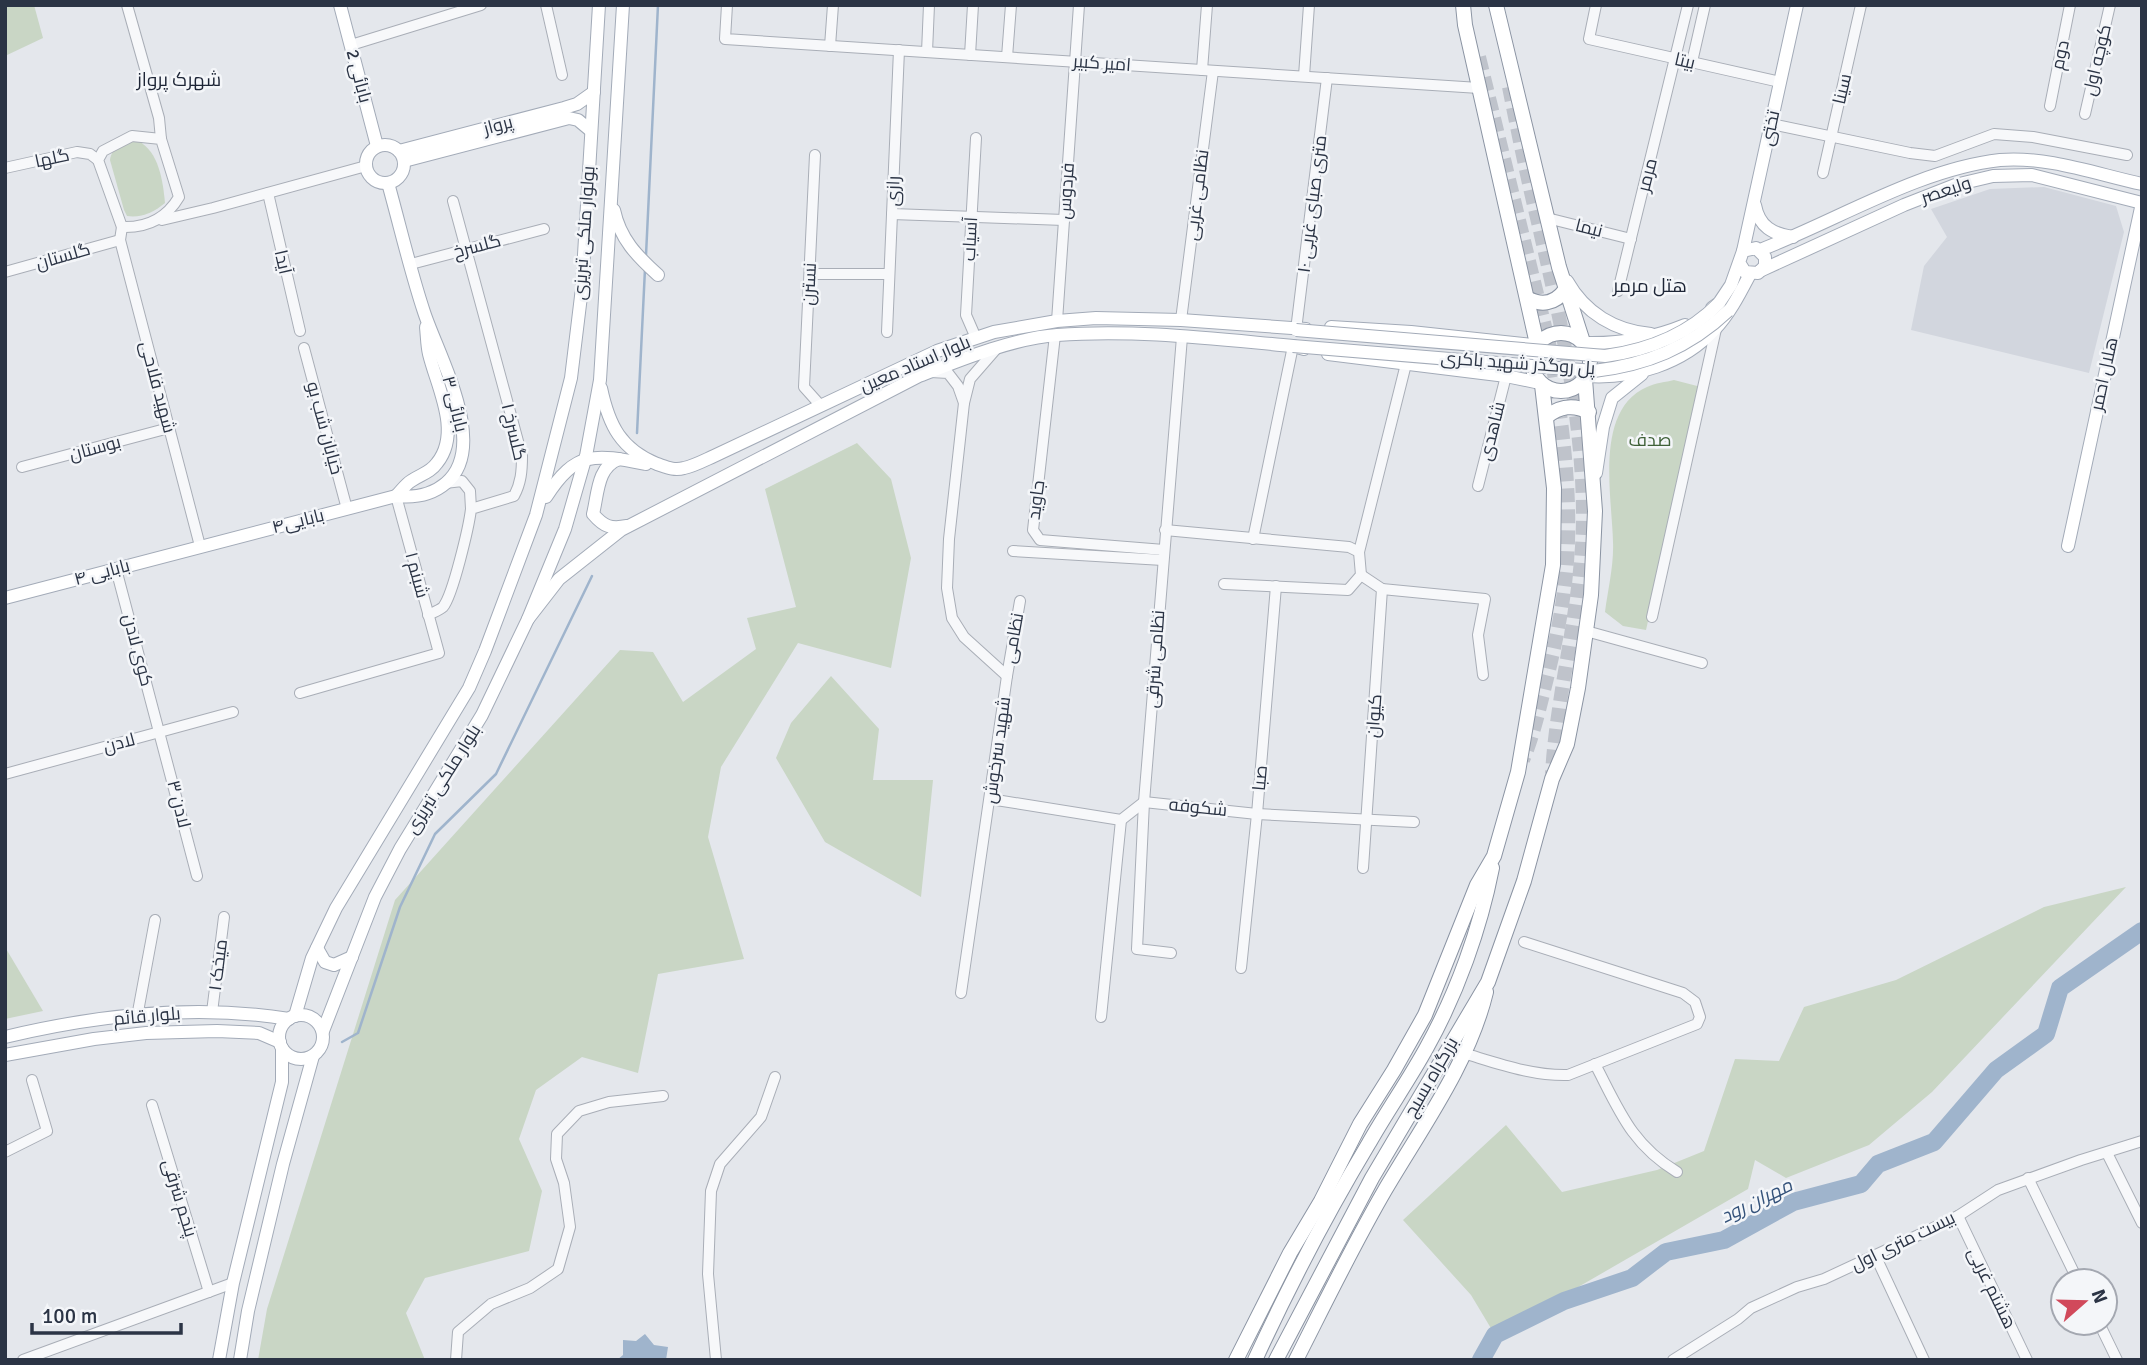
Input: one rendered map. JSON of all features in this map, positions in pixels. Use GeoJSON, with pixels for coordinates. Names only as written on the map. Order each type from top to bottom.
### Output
{"type":"FeatureCollection","features":[{"type":"Feature","properties":{"kind":"highway"},"geometry":{"type":"LineString","coordinates":[[1463,5],[1465,25],[1537,345]]}},
{"type":"Feature","properties":{"kind":"highway"},"geometry":{"type":"LineString","coordinates":[[1496,5],[1565,290],[1590,359],[1586,377],[1578,386],[1560,391],[1541,384]]}},
{"type":"Feature","properties":{"kind":"highway"},"geometry":{"type":"LineString","coordinates":[[1527,298],[1548,303],[1565,290]]}},
{"type":"Feature","properties":{"kind":"highway"},"geometry":{"type":"LineString","coordinates":[[1236,1360],[1360,1124],[1425,1015],[1477,885],[1494,856],[1518,772],[1553,565],[1554,488],[1541,384],[1534,375],[1532,355],[1543,338],[1559,332],[1576,336],[1583,342]]}},
{"type":"Feature","properties":{"kind":"highway","name":"بزرگراه بسیج"},"geometry":{"type":"LineString","coordinates":[[1276,1360],[1371,1178],[1488,982],[1524,881],[1552,779],[1567,744],[1586,631],[1595,536],[1586,377]]}},
{"type":"Feature","properties":{"kind":"highway"},"geometry":{"type":"LineString","coordinates":[[1546,417],[1567,407],[1589,412]]}},
{"type":"Feature","properties":{"kind":"highway","name":"بزرگراه بسیج"},"geometry":{"type":"LineString","coordinates":[[1255,1360],[1278,1310],[1361,1156],[1427,1046],[1444,1012],[1474,936],[1487,895],[1494,856]]}},
{"type":"Feature","properties":{"kind":"highway"},"geometry":{"type":"LineString","coordinates":[[1296,1360],[1372,1213],[1463,1053],[1482,1011],[1488,982]]}},
{"type":"Feature","properties":{"kind":"main road","name":"بابائی 2"},"geometry":{"type":"LineString","coordinates":[[340,5],[377,146]]}},
{"type":"Feature","properties":{"kind":"main road","name":"بولوار ملکی تبریزی"},"geometry":{"type":"LineString","coordinates":[[537,512],[553,458],[571,378],[582,288],[599,5]]}},
{"type":"Feature","properties":{"kind":"main road","name":"بولوار ملکی تبریزی"},"geometry":{"type":"LineString","coordinates":[[565,529],[586,456],[600,380],[623,5]]}},
{"type":"Feature","properties":{"kind":"main road","name":"تختى"},"geometry":{"type":"LineString","coordinates":[[1652,368],[1696,346],[1716,329],[1724,307],[1749,265],[1754,201],[1797,5]]}},
{"type":"Feature","properties":{"kind":"main road","name":"پرواز"},"geometry":{"type":"LineString","coordinates":[[401,156],[578,104],[594,92]]}},
{"type":"Feature","properties":{"kind":"main road","name":"پرواز"},"geometry":{"type":"LineString","coordinates":[[401,156],[569,118],[578,120],[590,130]]}},
{"type":"Feature","properties":{"kind":"main road"},"geometry":{"type":"LineString","coordinates":[[389,145],[401,156],[402,173],[398,177],[388,183],[376,181],[371,177],[366,166],[369,154],[377,146],[389,145]]}},
{"type":"Feature","properties":{"kind":"main road","name":"ولیعصر"},"geometry":{"type":"LineString","coordinates":[[2142,184],[2045,162],[2001,160],[1958,168],[1760,250],[1751,247],[1749,265],[1955,185],[1993,176],[2032,175],[2142,203]]}},
{"type":"Feature","properties":{"kind":"main road","name":"بابائی ۳"},"geometry":{"type":"LineString","coordinates":[[388,183],[424,313],[449,379],[464,442],[461,461],[453,476],[445,483]]}},
{"type":"Feature","properties":{"kind":"main road"},"geometry":{"type":"LineString","coordinates":[[612,195],[614,214],[624,239],[632,251],[658,275]]}},
{"type":"Feature","properties":{"kind":"main road"},"geometry":{"type":"LineString","coordinates":[[1754,201],[1756,214],[1769,231],[1793,237]]}},
{"type":"Feature","properties":{"kind":"main road","name":"هلال احمر"},"geometry":{"type":"LineString","coordinates":[[2068,546],[2142,203]]}},
{"type":"Feature","properties":{"kind":"main road"},"geometry":{"type":"LineString","coordinates":[[1749,265],[1766,262],[1760,250]]}},
{"type":"Feature","properties":{"kind":"main road"},"geometry":{"type":"LineString","coordinates":[[1559,267],[1575,295],[1594,314],[1616,327],[1634,333],[1658,335]]}},
{"type":"Feature","properties":{"kind":"main road"},"geometry":{"type":"LineString","coordinates":[[1583,342],[1616,344],[1658,335],[1724,307]]}},
{"type":"Feature","properties":{"kind":"main road","name":"پل روگذر شهید باکری"},"geometry":{"type":"LineString","coordinates":[[1296,330],[1605,356],[1656,345],[1674,338],[1724,307]]}},
{"type":"Feature","properties":{"kind":"main road","name":"پل روگذر شهید باکری"},"geometry":{"type":"LineString","coordinates":[[1293,345],[1594,371],[1642,362],[1669,353],[1694,340],[1724,307]]}},
{"type":"Feature","properties":{"kind":"main road","name":"بابائی ۳"},"geometry":{"type":"LineString","coordinates":[[396,496],[411,481],[426,474],[438,462],[448,433],[444,407],[429,353],[424,313]]}},
{"type":"Feature","properties":{"kind":"main road","name":"بلوار استاد معین"},"geometry":{"type":"LineString","coordinates":[[670,469],[683,469],[715,456],[937,351],[994,332],[1058,321],[1096,318],[1181,320],[1296,330]]}},
{"type":"Feature","properties":{"kind":"main road"},"geometry":{"type":"LineString","coordinates":[[1296,330],[1326,327],[1411,332],[1537,345]]}},
{"type":"Feature","properties":{"kind":"main road","name":"بلوار استاد معین"},"geometry":{"type":"LineString","coordinates":[[528,619],[559,579],[621,530],[932,372],[997,348],[1055,335],[1136,334],[1293,345]]}},
{"type":"Feature","properties":{"kind":"main road"},"geometry":{"type":"LineString","coordinates":[[1293,345],[1323,354],[1506,376],[1541,384]]}},
{"type":"Feature","properties":{"kind":"main road"},"geometry":{"type":"LineString","coordinates":[[1586,377],[1623,376],[1652,368]]}},
{"type":"Feature","properties":{"kind":"main road"},"geometry":{"type":"LineString","coordinates":[[1594,487],[1603,427],[1612,398],[1628,383],[1652,368]]}},
{"type":"Feature","properties":{"kind":"main road"},"geometry":{"type":"LineString","coordinates":[[600,380],[606,410],[624,442],[641,457],[670,469]]}},
{"type":"Feature","properties":{"kind":"main road"},"geometry":{"type":"LineString","coordinates":[[537,512],[556,482],[576,462],[598,456],[670,469]]}},
{"type":"Feature","properties":{"kind":"main road"},"geometry":{"type":"LineString","coordinates":[[619,458],[609,463],[603,471],[593,514],[601,524],[613,529],[635,524]]}},
{"type":"Feature","properties":{"kind":"main road"},"geometry":{"type":"LineString","coordinates":[[396,496],[410,498],[436,491],[445,483]]}},
{"type":"Feature","properties":{"kind":"main road","name":"بابایی۴"},"geometry":{"type":"LineString","coordinates":[[200,546],[396,496]]}},
{"type":"Feature","properties":{"kind":"main road","name":"بلوار ملکى تبریزى"},"geometry":{"type":"LineString","coordinates":[[292,1018],[317,948],[336,908],[469,688],[537,512]]}},
{"type":"Feature","properties":{"kind":"main road","name":"بلوار ملکى تبریزى"},"geometry":{"type":"LineString","coordinates":[[323,1031],[376,897],[400,849],[482,715],[528,619],[565,529]]}},
{"type":"Feature","properties":{"kind":"main road","name":"بابایی ۴"},"geometry":{"type":"LineString","coordinates":[[5,598],[200,546]]}},
{"type":"Feature","properties":{"kind":"main road"},"geometry":{"type":"LineString","coordinates":[[317,948],[325,962],[334,965],[352,957]]}},
{"type":"Feature","properties":{"kind":"main road","name":"بلوار قائم"},"geometry":{"type":"LineString","coordinates":[[5,1037],[92,1021],[212,1012],[292,1018]]}},
{"type":"Feature","properties":{"kind":"main road"},"geometry":{"type":"LineString","coordinates":[[219,1360],[233,1283],[282,1082],[281,1029],[292,1018],[302,1015],[315,1020],[323,1031],[322,1045],[313,1056],[280,1177],[248,1311],[240,1360]]}},
{"type":"Feature","properties":{"kind":"main road","name":"بلوار قائم"},"geometry":{"type":"LineString","coordinates":[[5,1055],[146,1033],[259,1033],[281,1045]]}},
{"type":"Feature","properties":{"kind":"main road"},"geometry":{"type":"LineString","coordinates":[[281,1045],[287,1054],[300,1059],[313,1056]]}},
{"type":"Feature","properties":{"kind":"street"},"geometry":{"type":"LineString","coordinates":[[127,5],[159,118],[161,139],[180,197],[192,206],[213,208]]}},
{"type":"Feature","properties":{"kind":"street"},"geometry":{"type":"LineString","coordinates":[[351,45],[481,5]]}},
{"type":"Feature","properties":{"kind":"street"},"geometry":{"type":"LineString","coordinates":[[546,5],[562,75]]}},
{"type":"Feature","properties":{"kind":"street","name":"امیر کبیر"},"geometry":{"type":"LineString","coordinates":[[727,5],[725,39],[1479,88]]}},
{"type":"Feature","properties":{"kind":"street"},"geometry":{"type":"LineString","coordinates":[[830,46],[833,5]]}},
{"type":"Feature","properties":{"kind":"street"},"geometry":{"type":"LineString","coordinates":[[927,52],[929,5]]}},
{"type":"Feature","properties":{"kind":"street"},"geometry":{"type":"LineString","coordinates":[[970,55],[973,5]]}},
{"type":"Feature","properties":{"kind":"street"},"geometry":{"type":"LineString","coordinates":[[1007,57],[1011,5]]}},
{"type":"Feature","properties":{"kind":"street","name":"فردوس"},"geometry":{"type":"LineString","coordinates":[[1058,321],[1079,5]]}},
{"type":"Feature","properties":{"kind":"street","name":"نظامی غربی"},"geometry":{"type":"LineString","coordinates":[[1181,320],[1208,70],[1207,5]]}},
{"type":"Feature","properties":{"kind":"street"},"geometry":{"type":"LineString","coordinates":[[1304,76],[1309,5]]}},
{"type":"Feature","properties":{"kind":"street","name":"بیتا"},"geometry":{"type":"LineString","coordinates":[[1597,5],[1589,39],[1780,82]]}},
{"type":"Feature","properties":{"kind":"street","name":"مرمر"},"geometry":{"type":"LineString","coordinates":[[1618,291],[1688,5]]}},
{"type":"Feature","properties":{"kind":"street"},"geometry":{"type":"LineString","coordinates":[[1692,62],[1705,5]]}},
{"type":"Feature","properties":{"kind":"street","name":"سینا"},"geometry":{"type":"LineString","coordinates":[[1823,173],[1861,5]]}},
{"type":"Feature","properties":{"kind":"street","name":"دوم"},"geometry":{"type":"LineString","coordinates":[[2049,106],[2070,5]]}},
{"type":"Feature","properties":{"kind":"street","name":"کوچه اول"},"geometry":{"type":"LineString","coordinates":[[2085,114],[2110,5]]}},
{"type":"Feature","properties":{"kind":"street","name":"رازی"},"geometry":{"type":"LineString","coordinates":[[887,332],[899,50]]}},
{"type":"Feature","properties":{"kind":"street","name":"۱۰ متری صبای غربی"},"geometry":{"type":"LineString","coordinates":[[1296,330],[1327,78]]}},
{"type":"Feature","properties":{"kind":"street"},"geometry":{"type":"LineString","coordinates":[[1771,124],[1935,156],[1994,134],[2033,137],[2127,155]]}},
{"type":"Feature","properties":{"kind":"street"},"geometry":{"type":"LineString","coordinates":[[161,139],[132,136],[103,151],[98,160],[107,192],[122,227],[136,228],[366,166]]}},
{"type":"Feature","properties":{"kind":"street","name":"آسیاب"},"geometry":{"type":"LineString","coordinates":[[976,138],[966,315],[976,338]]}},
{"type":"Feature","properties":{"kind":"street","name":"گلها"},"geometry":{"type":"LineString","coordinates":[[5,168],[77,152],[90,154],[98,160]]}},
{"type":"Feature","properties":{"kind":"street","name":"نسترن"},"geometry":{"type":"LineString","coordinates":[[815,155],[804,387],[821,406]]}},
{"type":"Feature","properties":{"kind":"street","name":"آیدا"},"geometry":{"type":"LineString","coordinates":[[268,193],[300,331]]}},
{"type":"Feature","properties":{"kind":"street"},"geometry":{"type":"LineString","coordinates":[[156,221],[163,217],[180,197]]}},
{"type":"Feature","properties":{"kind":"street"},"geometry":{"type":"LineString","coordinates":[[453,201],[465,249]]}},
{"type":"Feature","properties":{"kind":"street"},"geometry":{"type":"LineString","coordinates":[[892,214],[1064,220]]}},
{"type":"Feature","properties":{"kind":"street","name":"نیما"},"geometry":{"type":"LineString","coordinates":[[1547,218],[1631,239]]}},
{"type":"Feature","properties":{"kind":"street","name":"شهید فلاحی"},"geometry":{"type":"LineString","coordinates":[[122,227],[120,240],[200,546]]}},
{"type":"Feature","properties":{"kind":"street","name":"گلسرخ"},"geometry":{"type":"LineString","coordinates":[[411,264],[544,229]]}},
{"type":"Feature","properties":{"kind":"street","name":"گلستان"},"geometry":{"type":"LineString","coordinates":[[5,272],[120,240]]}},
{"type":"Feature","properties":{"kind":"street","name":"گلسرخ ۱"},"geometry":{"type":"LineString","coordinates":[[465,249],[522,456],[519,487],[514,496],[471,509]]}},
{"type":"Feature","properties":{"kind":"street"},"geometry":{"type":"LineString","coordinates":[[810,274],[889,274]]}},
{"type":"Feature","properties":{"kind":"street"},"geometry":{"type":"LineString","coordinates":[[1652,617],[1716,329]]}},
{"type":"Feature","properties":{"kind":"street","name":"جاوید"},"geometry":{"type":"LineString","coordinates":[[1055,335],[1033,530],[1040,540],[1163,555]]}},
{"type":"Feature","properties":{"kind":"street","name":"نظامی شرقی"},"geometry":{"type":"LineString","coordinates":[[1171,953],[1137,948],[1144,802],[1182,337]]}},
{"type":"Feature","properties":{"kind":"street"},"geometry":{"type":"LineString","coordinates":[[1253,539],[1293,345]]}},
{"type":"Feature","properties":{"kind":"street","name":"خیابان شب بو"},"geometry":{"type":"LineString","coordinates":[[304,348],[347,509]]}},
{"type":"Feature","properties":{"kind":"street","name":"شهید سرخوش"},"geometry":{"type":"LineString","coordinates":[[961,993],[1007,676],[964,637],[952,618],[947,588],[949,539],[964,403],[970,379],[997,348]]}},
{"type":"Feature","properties":{"kind":"street"},"geometry":{"type":"LineString","coordinates":[[1224,584],[1349,590],[1361,575],[1359,552],[1406,364]]}},
{"type":"Feature","properties":{"kind":"street"},"geometry":{"type":"LineString","coordinates":[[932,372],[948,373],[958,386],[964,403]]}},
{"type":"Feature","properties":{"kind":"street","name":"شاهدی"},"geometry":{"type":"LineString","coordinates":[[1478,486],[1506,376]]}},
{"type":"Feature","properties":{"kind":"street","name":"بوستان"},"geometry":{"type":"LineString","coordinates":[[22,467],[169,428]]}},
{"type":"Feature","properties":{"kind":"street"},"geometry":{"type":"LineString","coordinates":[[428,615],[443,606],[447,598],[469,525],[470,491],[462,481],[445,483]]}},
{"type":"Feature","properties":{"kind":"street","name":"شبنم ۱"},"geometry":{"type":"LineString","coordinates":[[300,693],[439,653],[396,496]]}},
{"type":"Feature","properties":{"kind":"street"},"geometry":{"type":"LineString","coordinates":[[1166,530],[1349,547],[1359,552]]}},
{"type":"Feature","properties":{"kind":"street"},"geometry":{"type":"LineString","coordinates":[[1013,551],[1163,555]]}},
{"type":"Feature","properties":{"kind":"street","name":"کوی لادن"},"geometry":{"type":"LineString","coordinates":[[116,569],[160,732]]}},
{"type":"Feature","properties":{"kind":"street"},"geometry":{"type":"LineString","coordinates":[[1361,575],[1382,589],[1485,599],[1478,635],[1483,675]]}},
{"type":"Feature","properties":{"kind":"street","name":"صبا"},"geometry":{"type":"LineString","coordinates":[[1241,968],[1276,586]]}},
{"type":"Feature","properties":{"kind":"street","name":"کیوان"},"geometry":{"type":"LineString","coordinates":[[1363,869],[1382,589]]}},
{"type":"Feature","properties":{"kind":"street","name":"نظامی"},"geometry":{"type":"LineString","coordinates":[[1007,676],[1020,601]]}},
{"type":"Feature","properties":{"kind":"street"},"geometry":{"type":"LineString","coordinates":[[1586,631],[1702,663]]}},
{"type":"Feature","properties":{"kind":"street","name":"لادن"},"geometry":{"type":"LineString","coordinates":[[5,774],[233,712]]}},
{"type":"Feature","properties":{"kind":"street","name":"لادن ۳"},"geometry":{"type":"LineString","coordinates":[[160,732],[197,876]]}},
{"type":"Feature","properties":{"kind":"street"},"geometry":{"type":"LineString","coordinates":[[990,799],[1121,820],[1101,1017]]}},
{"type":"Feature","properties":{"kind":"street","name":"شکوفه"},"geometry":{"type":"LineString","coordinates":[[1121,820],[1144,802],[1257,814],[1414,822]]}},
{"type":"Feature","properties":{"kind":"street","name":"میخک ۱"},"geometry":{"type":"LineString","coordinates":[[212,1012],[224,917]]}},
{"type":"Feature","properties":{"kind":"street"},"geometry":{"type":"LineString","coordinates":[[137,1017],[155,920]]}},
{"type":"Feature","properties":{"kind":"street"},"geometry":{"type":"LineString","coordinates":[[1463,1053],[1549,1076],[1568,1075],[1697,1024],[1700,1017],[1695,1002],[1683,993],[1524,942]]}},
{"type":"Feature","properties":{"kind":"street"},"geometry":{"type":"LineString","coordinates":[[1595,1064],[1630,1132],[1660,1162],[1676,1172]]}},
{"type":"Feature","properties":{"kind":"street"},"geometry":{"type":"LineString","coordinates":[[716,1360],[708,1274],[711,1191],[720,1164],[761,1116],[775,1077]]}},
{"type":"Feature","properties":{"kind":"street"},"geometry":{"type":"LineString","coordinates":[[5,1152],[47,1131],[32,1080]]}},
{"type":"Feature","properties":{"kind":"street"},"geometry":{"type":"LineString","coordinates":[[456,1360],[458,1332],[491,1304],[530,1288],[558,1269],[570,1227],[564,1184],[556,1159],[557,1134],[579,1111],[609,1102],[663,1096]]}},
{"type":"Feature","properties":{"kind":"street","name":"پنجم شرقی"},"geometry":{"type":"LineString","coordinates":[[152,1105],[209,1292]]}},
{"type":"Feature","properties":{"kind":"street","name":"بیست متری اول"},"geometry":{"type":"LineString","coordinates":[[1673,1360],[1751,1308],[1797,1287],[1824,1279],[1958,1216],[1998,1190],[2142,1141]]}},
{"type":"Feature","properties":{"kind":"street"},"geometry":{"type":"LineString","coordinates":[[2108,1153],[2142,1223]]}},
{"type":"Feature","properties":{"kind":"street"},"geometry":{"type":"LineString","coordinates":[[2028,1178],[2071,1267]]}},
{"type":"Feature","properties":{"kind":"street","name":"هشتم غربی"},"geometry":{"type":"LineString","coordinates":[[1958,1216],[2027,1360]]}},
{"type":"Feature","properties":{"kind":"street"},"geometry":{"type":"LineString","coordinates":[[1875,1255],[1924,1360]]}},
{"type":"Feature","properties":{"kind":"street"},"geometry":{"type":"LineString","coordinates":[[23,1360],[233,1283]]}},
{"type":"Feature","properties":{"kind":"street"},"geometry":{"type":"LineString","coordinates":[[2106,1337],[2117,1360]]}},
{"type":"Feature","properties":{"kind":"shaded area"},"geometry":{"type":"Polygon","coordinates":[[[2044,187],[2116,206],[2124,232],[2089,373],[1911,330],[1924,266],[1947,237],[1931,209],[1990,189],[2044,187]]]}},
{"type":"Feature","properties":{"kind":"green space"},"geometry":{"type":"Polygon","coordinates":[[[5,5],[34,5],[43,38],[5,56],[5,5]]]}},
{"type":"Feature","properties":{"kind":"green space"},"geometry":{"type":"Polygon","coordinates":[[[138,141],[155,159],[165,203],[148,214],[127,216],[110,160],[113,152],[120,146],[138,141]]]}},
{"type":"Feature","properties":{"kind":"green space","name":"صدف"},"geometry":{"type":"Polygon","coordinates":[[[1674,380],[1701,387],[1646,630],[1623,626],[1605,612],[1613,551],[1610,456],[1619,414],[1630,398],[1647,387],[1674,380]]]}},
{"type":"Feature","properties":{"kind":"green space"},"geometry":{"type":"Polygon","coordinates":[[[857,443],[891,479],[911,558],[891,668],[798,643],[721,767],[708,837],[744,959],[658,974],[638,1073],[582,1057],[536,1090],[519,1139],[542,1191],[529,1251],[425,1278],[406,1313],[425,1360],[258,1360],[267,1309],[395,900],[620,650],[653,652],[683,702],[756,649],[747,618],[796,607],[765,489],[857,443]]]}},
{"type":"Feature","properties":{"kind":"green space"},"geometry":{"type":"Polygon","coordinates":[[[831,676],[879,729],[873,780],[933,780],[921,897],[825,842],[776,758],[791,723],[831,676]]]}},
{"type":"Feature","properties":{"kind":"green space"},"geometry":{"type":"Polygon","coordinates":[[[2126,887],[1932,1092],[1869,1145],[1786,1178],[1755,1160],[1748,1189],[1495,1335],[1471,1295],[1403,1220],[1506,1125],[1562,1192],[1657,1170],[1704,1151],[1735,1059],[1779,1061],[1804,1007],[1896,980],[2044,907],[2126,887]]]}},
{"type":"Feature","properties":{"kind":"green space"},"geometry":{"type":"Polygon","coordinates":[[[5,947],[43,1011],[5,1019],[5,947]]]}},
{"type":"Feature","properties":{"kind":"water"},"geometry":{"type":"Polygon","coordinates":[[[645,1334],[654,1345],[668,1347],[666,1360],[617,1360],[623,1355],[623,1340],[636,1341],[645,1334]]]}},
{"type":"Feature","properties":{"kind":"waterway"},"geometry":{"type":"LineString","coordinates":[[646,255],[658,5]]}},
{"type":"Feature","properties":{"kind":"waterway"},"geometry":{"type":"LineString","coordinates":[[637,433],[645,269]]}},
{"type":"Feature","properties":{"kind":"waterway"},"geometry":{"type":"LineString","coordinates":[[342,1042],[358,1033],[400,907],[435,834],[496,774],[592,576]]}},
{"type":"Feature","properties":{"kind":"waterway","name":"مهران رود"},"geometry":{"type":"LineString","coordinates":[[1481,1360],[1495,1335],[1564,1301],[1632,1278],[1666,1252],[1724,1240],[1793,1202],[1861,1184],[1878,1164],[1934,1142],[1996,1070],[2046,1034],[2060,988],[2142,931]]}},
{"type":"Feature","properties":{"kind":"tunnel"},"geometry":{"type":"LineString","coordinates":[[1479,57],[1549,343],[1566,466],[1566,576],[1555,645],[1523,760]]}},
{"type":"Feature","properties":{"kind":"tunnel"},"geometry":{"type":"LineString","coordinates":[[1509,87],[1569,368],[1582,479],[1579,581],[1552,774]]}},
{"type":"Feature","properties":{"kind":"district","name":"شهرک پرواز"},"geometry":{"type":"Point","coordinates":[179,79]}},
{"type":"Feature","properties":{"kind":"district","name":"هتل مرمر"},"geometry":{"type":"Point","coordinates":[1650,285]}}]}
